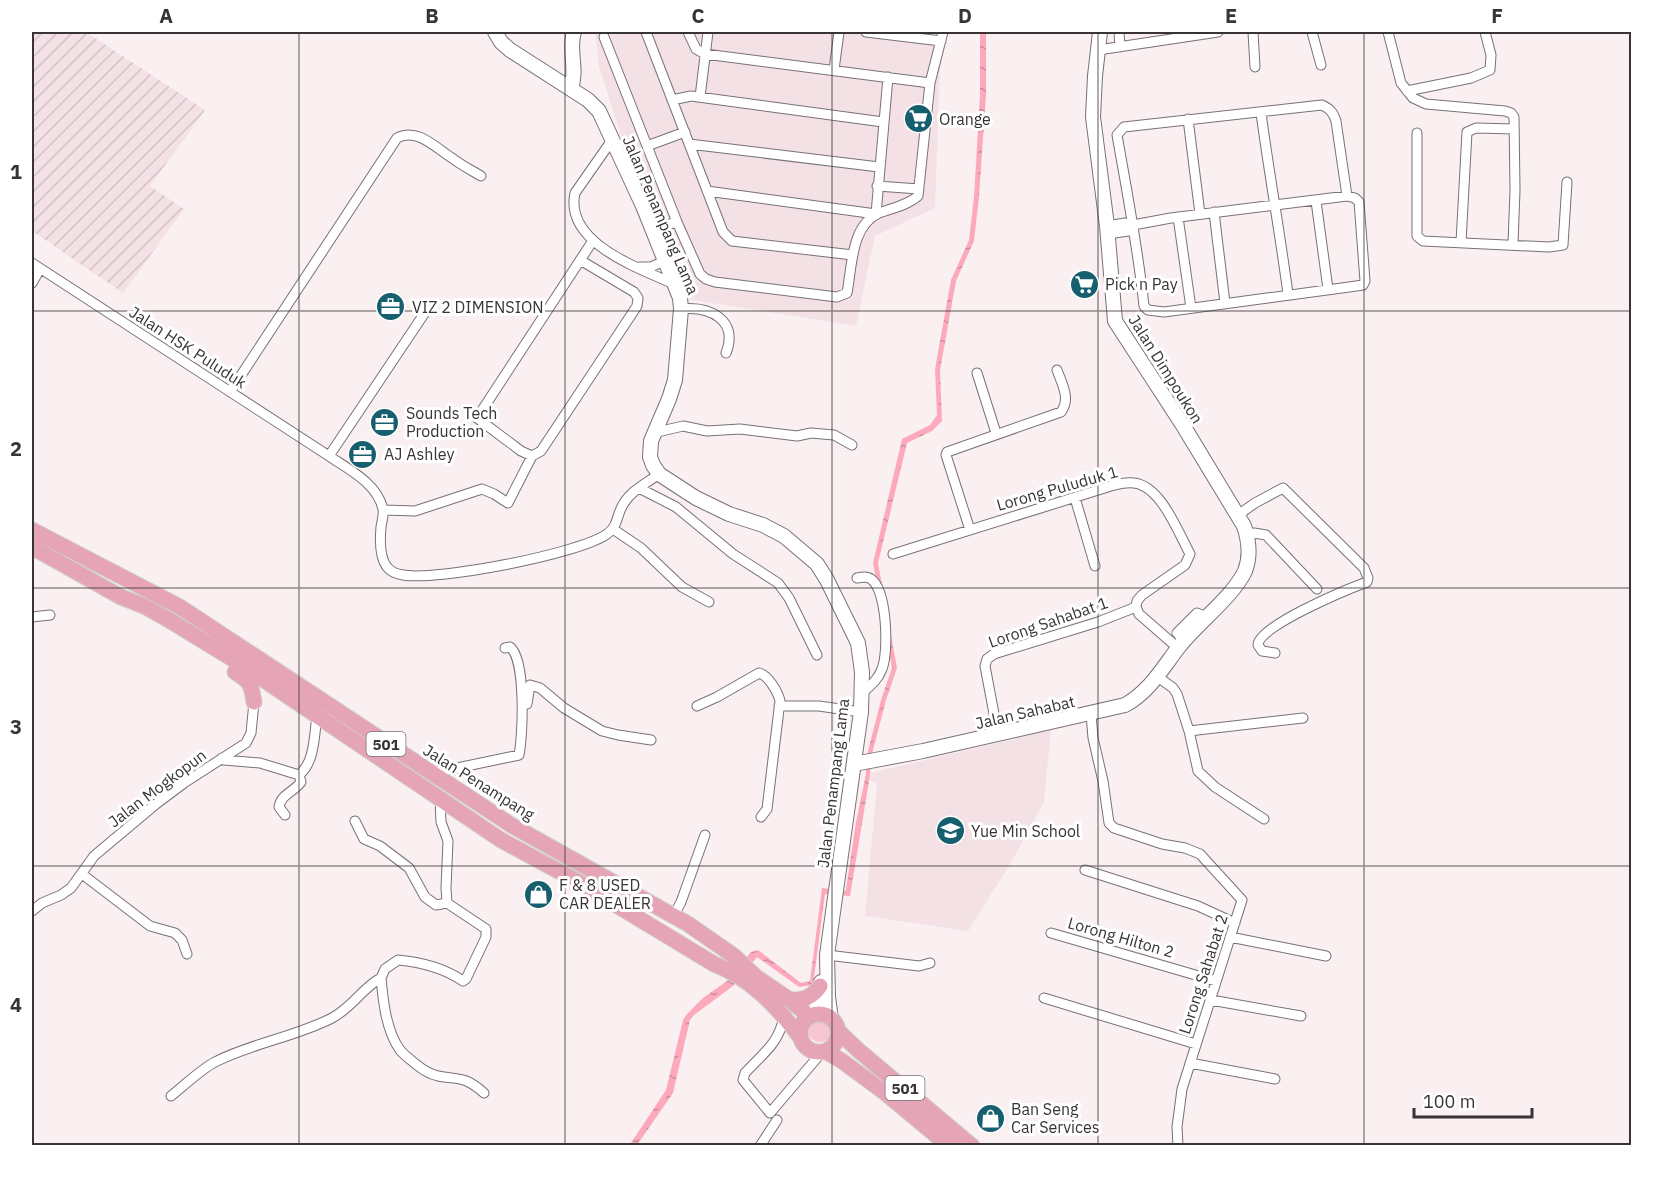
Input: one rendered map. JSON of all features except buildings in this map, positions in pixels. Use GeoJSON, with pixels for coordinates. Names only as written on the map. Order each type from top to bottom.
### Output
{"type":"FeatureCollection","features":[{"type":"Feature","properties":{"kind":"main road","name":"Jalan Penampang Lama"},"geometry":{"type":"LineString","coordinates":[[495,32],[510,50],[571,88],[599,111],[680,298],[675,380],[653,433],[650,457],[659,474],[696,498],[729,514],[763,525],[795,543],[817,564],[858,643],[862,672],[861,712],[827,959],[812,1016]]}},
{"type":"Feature","properties":{"kind":"main road"},"geometry":{"type":"LineString","coordinates":[[571,88],[575,77],[571,44],[574,32]]}},
{"type":"Feature","properties":{"kind":"main road","name":"Jalan Dimpoukon"},"geometry":{"type":"LineString","coordinates":[[1100,32],[1095,76],[1094,117],[1115,321],[1238,516],[1248,538]]}},
{"type":"Feature","properties":{"kind":"main road","name":"Jalan Penampang"},"geometry":{"type":"LineString","coordinates":[[32,530],[180,607],[511,825],[674,915],[751,979],[801,1038]]}},
{"type":"Feature","properties":{"kind":"main road"},"geometry":{"type":"LineString","coordinates":[[1181,644],[1242,576],[1249,556],[1248,538]]}},
{"type":"Feature","properties":{"kind":"main road","name":"Jalan Penampang"},"geometry":{"type":"LineString","coordinates":[[32,547],[121,597],[144,606],[236,661],[501,840],[575,880],[714,964],[735,965]]}},
{"type":"Feature","properties":{"kind":"main road"},"geometry":{"type":"LineString","coordinates":[[134,584],[146,594],[147,604],[144,606]]}},
{"type":"Feature","properties":{"kind":"main road"},"geometry":{"type":"LineString","coordinates":[[121,597],[137,611],[249,681],[254,702]]}},
{"type":"Feature","properties":{"kind":"main road","name":"Jalan Sahabat"},"geometry":{"type":"LineString","coordinates":[[854,764],[1091,714],[1132,701],[1158,677],[1181,644]]}},
{"type":"Feature","properties":{"kind":"main road"},"geometry":{"type":"LineString","coordinates":[[254,702],[265,693],[292,699]]}},
{"type":"Feature","properties":{"kind":"main road","name":"Jalan Penampang Lama"},"geometry":{"type":"LineString","coordinates":[[827,959],[828,997],[835,1025]]}},
{"type":"Feature","properties":{"kind":"main road","name":"Jalan Penampang"},"geometry":{"type":"LineString","coordinates":[[751,979],[790,1000],[812,1016]]}},
{"type":"Feature","properties":{"kind":"main road"},"geometry":{"type":"LineString","coordinates":[[790,1000],[802,1000],[811,996],[820,986]]}},
{"type":"Feature","properties":{"kind":"main road"},"geometry":{"type":"LineString","coordinates":[[824,1015],[835,1025],[835,1043],[824,1051],[809,1049],[801,1038],[802,1026],[812,1016],[824,1015]]}},
{"type":"Feature","properties":{"kind":"main road","name":"501"},"geometry":{"type":"LineString","coordinates":[[835,1025],[858,1050],[972,1146]]}},
{"type":"Feature","properties":{"kind":"main road","name":"501"},"geometry":{"type":"LineString","coordinates":[[824,1051],[842,1061],[884,1092],[949,1146]]}},
{"type":"Feature","properties":{"kind":"street"},"geometry":{"type":"LineString","coordinates":[[646,32],[723,232],[732,241],[853,255]]}},
{"type":"Feature","properties":{"kind":"street"},"geometry":{"type":"LineString","coordinates":[[688,32],[696,49],[705,54],[930,83]]}},
{"type":"Feature","properties":{"kind":"street"},"geometry":{"type":"LineString","coordinates":[[700,97],[708,32]]}},
{"type":"Feature","properties":{"kind":"street"},"geometry":{"type":"LineString","coordinates":[[834,70],[839,32]]}},
{"type":"Feature","properties":{"kind":"street"},"geometry":{"type":"LineString","coordinates":[[604,37],[700,274],[715,282],[837,297],[847,293],[853,255],[864,224],[876,214],[914,200],[918,196],[930,83],[942,36],[866,32]]}},
{"type":"Feature","properties":{"kind":"street"},"geometry":{"type":"LineString","coordinates":[[1119,32],[1120,47]]}},
{"type":"Feature","properties":{"kind":"street"},"geometry":{"type":"LineString","coordinates":[[1098,50],[1212,32]]}},
{"type":"Feature","properties":{"kind":"street"},"geometry":{"type":"LineString","coordinates":[[1253,32],[1255,67]]}},
{"type":"Feature","properties":{"kind":"street"},"geometry":{"type":"LineString","coordinates":[[1312,32],[1321,65]]}},
{"type":"Feature","properties":{"kind":"street"},"geometry":{"type":"LineString","coordinates":[[1388,32],[1401,82],[1413,98],[1426,104],[1511,113],[1514,120],[1513,244]]}},
{"type":"Feature","properties":{"kind":"street"},"geometry":{"type":"LineString","coordinates":[[1407,91],[1471,78],[1490,69],[1491,55],[1485,32]]}},
{"type":"Feature","properties":{"kind":"street"},"geometry":{"type":"LineString","coordinates":[[876,214],[888,77]]}},
{"type":"Feature","properties":{"kind":"street"},"geometry":{"type":"LineString","coordinates":[[672,100],[685,96],[700,97],[883,122]]}},
{"type":"Feature","properties":{"kind":"street"},"geometry":{"type":"LineString","coordinates":[[1107,230],[1128,231],[1133,225],[1178,217],[1347,196],[1359,202],[1365,281],[1363,285],[1357,286],[1164,312],[1148,310],[1144,306],[1133,225],[1118,135],[1124,127],[1322,105],[1331,110],[1336,120],[1347,196]]}},
{"type":"Feature","properties":{"kind":"street"},"geometry":{"type":"LineString","coordinates":[[1261,112],[1288,294]]}},
{"type":"Feature","properties":{"kind":"street"},"geometry":{"type":"LineString","coordinates":[[1188,119],[1200,214]]}},
{"type":"Feature","properties":{"kind":"street"},"geometry":{"type":"LineString","coordinates":[[1461,242],[1467,132],[1476,128],[1514,129]]}},
{"type":"Feature","properties":{"kind":"street"},"geometry":{"type":"LineString","coordinates":[[648,146],[685,132]]}},
{"type":"Feature","properties":{"kind":"street"},"geometry":{"type":"LineString","coordinates":[[1417,133],[1418,236],[1423,241],[1549,247],[1563,245],[1567,182]]}},
{"type":"Feature","properties":{"kind":"street"},"geometry":{"type":"LineString","coordinates":[[230,392],[397,138],[406,135],[427,140],[481,176]]}},
{"type":"Feature","properties":{"kind":"street"},"geometry":{"type":"LineString","coordinates":[[612,140],[575,193],[574,214],[592,242],[674,284]]}},
{"type":"Feature","properties":{"kind":"street"},"geometry":{"type":"LineString","coordinates":[[689,144],[879,166]]}},
{"type":"Feature","properties":{"kind":"street"},"geometry":{"type":"LineString","coordinates":[[596,166],[619,156]]}},
{"type":"Feature","properties":{"kind":"street"},"geometry":{"type":"LineString","coordinates":[[877,186],[919,189]]}},
{"type":"Feature","properties":{"kind":"street"},"geometry":{"type":"LineString","coordinates":[[707,191],[876,214]]}},
{"type":"Feature","properties":{"kind":"street"},"geometry":{"type":"LineString","coordinates":[[1316,201],[1328,289]]}},
{"type":"Feature","properties":{"kind":"street"},"geometry":{"type":"LineString","coordinates":[[1214,212],[1225,303]]}},
{"type":"Feature","properties":{"kind":"street"},"geometry":{"type":"LineString","coordinates":[[1178,217],[1191,308]]}},
{"type":"Feature","properties":{"kind":"street"},"geometry":{"type":"LineString","coordinates":[[652,229],[677,222]]}},
{"type":"Feature","properties":{"kind":"street"},"geometry":{"type":"LineString","coordinates":[[532,456],[521,451],[477,418],[592,242]]}},
{"type":"Feature","properties":{"kind":"street"},"geometry":{"type":"LineString","coordinates":[[580,260],[634,292],[638,298],[637,306],[541,451],[532,456],[508,503],[482,489],[422,509],[384,510],[381,528],[383,560],[389,569],[401,575],[419,576],[477,569],[566,551],[604,536],[613,530],[622,505],[639,488],[659,474]]}},
{"type":"Feature","properties":{"kind":"street"},"geometry":{"type":"LineString","coordinates":[[637,267],[651,267],[664,261]]}},
{"type":"Feature","properties":{"kind":"street","name":"Jalan HSK Puluduk"},"geometry":{"type":"LineString","coordinates":[[32,263],[329,456],[368,484],[384,510]]}},
{"type":"Feature","properties":{"kind":"street"},"geometry":{"type":"LineString","coordinates":[[32,283],[40,270]]}},
{"type":"Feature","properties":{"kind":"street"},"geometry":{"type":"LineString","coordinates":[[329,456],[429,305]]}},
{"type":"Feature","properties":{"kind":"street"},"geometry":{"type":"LineString","coordinates":[[681,309],[692,308],[707,312],[726,324],[730,335],[726,353]]}},
{"type":"Feature","properties":{"kind":"street"},"geometry":{"type":"LineString","coordinates":[[970,530],[946,452],[1061,412],[1066,398],[1057,370]]}},
{"type":"Feature","properties":{"kind":"street"},"geometry":{"type":"LineString","coordinates":[[977,373],[996,433]]}},
{"type":"Feature","properties":{"kind":"street"},"geometry":{"type":"LineString","coordinates":[[653,433],[683,426],[699,431],[740,429],[797,436],[834,435],[852,445]]}},
{"type":"Feature","properties":{"kind":"street","name":"Lorong Puluduk 1"},"geometry":{"type":"LineString","coordinates":[[893,554],[1111,486],[1132,482],[1148,487],[1164,506],[1190,554],[1185,565],[1142,595],[1136,607]]}},
{"type":"Feature","properties":{"kind":"street"},"geometry":{"type":"LineString","coordinates":[[639,488],[676,507],[733,554],[778,583],[789,598],[817,655]]}},
{"type":"Feature","properties":{"kind":"street"},"geometry":{"type":"LineString","coordinates":[[1238,516],[1283,488],[1364,568],[1368,578],[1367,582],[1319,602],[1267,631],[1260,638],[1258,645],[1262,651],[1275,653]]}},
{"type":"Feature","properties":{"kind":"street"},"geometry":{"type":"LineString","coordinates":[[1075,498],[1095,566]]}},
{"type":"Feature","properties":{"kind":"street"},"geometry":{"type":"LineString","coordinates":[[613,530],[640,548],[682,587],[709,602]]}},
{"type":"Feature","properties":{"kind":"street"},"geometry":{"type":"LineString","coordinates":[[1248,538],[1254,533],[1266,534],[1317,589]]}},
{"type":"Feature","properties":{"kind":"street"},"geometry":{"type":"LineString","coordinates":[[857,578],[868,577],[873,580],[882,602],[886,649],[882,669],[877,678],[861,694]]}},
{"type":"Feature","properties":{"kind":"street"},"geometry":{"type":"LineString","coordinates":[[1136,607],[1139,614],[1181,644]]}},
{"type":"Feature","properties":{"kind":"street","name":"Lorong Sahabat 1"},"geometry":{"type":"LineString","coordinates":[[998,735],[985,666],[987,659],[993,654],[1098,622],[1136,607]]}},
{"type":"Feature","properties":{"kind":"street"},"geometry":{"type":"LineString","coordinates":[[32,617],[50,615]]}},
{"type":"Feature","properties":{"kind":"street"},"geometry":{"type":"LineString","coordinates":[[505,648],[510,647],[514,650],[520,669],[521,747]]}},
{"type":"Feature","properties":{"kind":"street"},"geometry":{"type":"LineString","coordinates":[[697,706],[761,673],[779,696],[767,809],[761,817]]}},
{"type":"Feature","properties":{"kind":"street"},"geometry":{"type":"LineString","coordinates":[[1158,677],[1177,693],[1198,771],[1215,787],[1264,819]]}},
{"type":"Feature","properties":{"kind":"street"},"geometry":{"type":"LineString","coordinates":[[431,774],[519,755],[524,740],[530,685],[540,688],[564,708],[602,730],[651,740]]}},
{"type":"Feature","properties":{"kind":"street"},"geometry":{"type":"LineString","coordinates":[[222,758],[250,738],[254,702]]}},
{"type":"Feature","properties":{"kind":"street"},"geometry":{"type":"LineString","coordinates":[[779,706],[819,706],[861,712]]}},
{"type":"Feature","properties":{"kind":"street","name":"Lorong Sahabat 2"},"geometry":{"type":"LineString","coordinates":[[1091,714],[1093,738],[1103,781],[1109,823],[1114,828],[1162,844],[1193,851],[1207,859],[1242,900],[1182,1089],[1178,1146]]}},
{"type":"Feature","properties":{"kind":"street"},"geometry":{"type":"LineString","coordinates":[[285,815],[279,807],[281,799],[301,782],[299,775],[306,769],[312,752],[317,716]]}},
{"type":"Feature","properties":{"kind":"street"},"geometry":{"type":"LineString","coordinates":[[1189,731],[1303,718]]}},
{"type":"Feature","properties":{"kind":"street","name":"Jalan Mogkopun"},"geometry":{"type":"LineString","coordinates":[[32,911],[42,903],[61,896],[71,888],[94,856],[122,831],[184,783],[222,758],[260,763],[299,775]]}},
{"type":"Feature","properties":{"kind":"street"},"geometry":{"type":"LineString","coordinates":[[440,798],[441,822],[448,841],[447,903]]}},
{"type":"Feature","properties":{"kind":"street"},"geometry":{"type":"LineString","coordinates":[[355,821],[364,839],[380,846],[409,868],[425,897],[436,905],[447,903]]}},
{"type":"Feature","properties":{"kind":"street"},"geometry":{"type":"LineString","coordinates":[[674,915],[705,836]]}},
{"type":"Feature","properties":{"kind":"street"},"geometry":{"type":"LineString","coordinates":[[1085,870],[1198,906],[1235,923]]}},
{"type":"Feature","properties":{"kind":"street"},"geometry":{"type":"LineString","coordinates":[[82,874],[150,926],[175,933],[182,940],[187,954]]}},
{"type":"Feature","properties":{"kind":"street"},"geometry":{"type":"LineString","coordinates":[[447,903],[486,929],[486,938],[466,979],[463,981],[455,975],[418,963],[398,960],[385,969],[381,978],[387,1016],[398,1047],[424,1070],[436,1076],[459,1077],[484,1092]]}},
{"type":"Feature","properties":{"kind":"street","name":"Lorong Hilton 2"},"geometry":{"type":"LineString","coordinates":[[1051,933],[1216,981]]}},
{"type":"Feature","properties":{"kind":"street"},"geometry":{"type":"LineString","coordinates":[[1230,937],[1326,956]]}},
{"type":"Feature","properties":{"kind":"street"},"geometry":{"type":"LineString","coordinates":[[827,959],[919,966],[930,963]]}},
{"type":"Feature","properties":{"kind":"street"},"geometry":{"type":"LineString","coordinates":[[171,1096],[214,1062],[310,1028],[336,1016],[362,995],[370,983],[381,978]]}},
{"type":"Feature","properties":{"kind":"street"},"geometry":{"type":"LineString","coordinates":[[1044,998],[1196,1044]]}},
{"type":"Feature","properties":{"kind":"street"},"geometry":{"type":"LineString","coordinates":[[1211,1000],[1301,1016]]}},
{"type":"Feature","properties":{"kind":"street"},"geometry":{"type":"LineString","coordinates":[[774,1116],[743,1080],[745,1073],[781,1033],[784,1017]]}},
{"type":"Feature","properties":{"kind":"street"},"geometry":{"type":"LineString","coordinates":[[760,1146],[774,1116],[824,1051]]}},
{"type":"Feature","properties":{"kind":"street"},"geometry":{"type":"LineString","coordinates":[[1190,1063],[1275,1078]]}},
{"type":"Feature","properties":{"kind":"shaded area"},"geometry":{"type":"Polygon","coordinates":[[[32,32],[86,32],[205,110],[150,186],[184,209],[123,293],[32,231],[32,32]]]}},
{"type":"Feature","properties":{"kind":"shaded area"},"geometry":{"type":"Polygon","coordinates":[[[595,32],[922,32],[941,41],[935,208],[875,236],[856,326],[680,298],[652,229],[599,67],[595,32]]]}},
{"type":"Feature","properties":{"kind":"shaded area","name":"Yue Min School"},"geometry":{"type":"Polygon","coordinates":[[[1051,730],[1044,802],[1012,861],[968,931],[865,916],[877,784],[870,780],[871,773],[1051,730]]]}},
{"type":"Feature","properties":{"kind":"shaded area"},"geometry":{"type":"Polygon","coordinates":[[[820,1018],[825,1019],[831,1025],[831,1035],[825,1041],[820,1042],[815,1041],[809,1035],[808,1030],[809,1025],[815,1019],[820,1018]]]}},
{"type":"Feature","properties":{"kind":"water"},"geometry":{"type":"Polygon","coordinates":[[[980,32],[986,32],[986,95],[974,241],[956,281],[940,370],[942,421],[932,431],[907,443],[878,563],[897,668],[872,754],[850,896],[825,894],[813,985],[799,987],[757,957],[733,986],[694,1015],[690,1020],[673,1093],[637,1145],[629,1146],[666,1090],[683,1020],[687,1014],[703,998],[727,981],[751,952],[758,950],[801,983],[810,981],[822,888],[845,891],[846,889],[866,774],[867,755],[892,668],[873,563],[902,439],[930,425],[937,415],[935,369],[951,280],[969,240],[974,197],[980,95],[980,32]]]}},
{"type":"Feature","properties":{"kind":"place","name":"Orange"},"geometry":{"type":"Point","coordinates":[918,119]}},
{"type":"Feature","properties":{"kind":"place","name":"Pick n Pay"},"geometry":{"type":"Point","coordinates":[1084,284]}},
{"type":"Feature","properties":{"kind":"place","name":"VIZ 2 DIMENSION"},"geometry":{"type":"Point","coordinates":[391,307]}},
{"type":"Feature","properties":{"kind":"place","name":"Sounds Tech Production"},"geometry":{"type":"Point","coordinates":[385,422]}},
{"type":"Feature","properties":{"kind":"place","name":"AJ Ashley"},"geometry":{"type":"Point","coordinates":[363,454]}},
{"type":"Feature","properties":{"kind":"place","name":"Yue Min School"},"geometry":{"type":"Point","coordinates":[950,831]}},
{"type":"Feature","properties":{"kind":"place","name":"F & 8 USED CAR DEALER"},"geometry":{"type":"Point","coordinates":[538,894]}},
{"type":"Feature","properties":{"kind":"place","name":"Ban Seng Car Services"},"geometry":{"type":"Point","coordinates":[990,1118]}}]}
